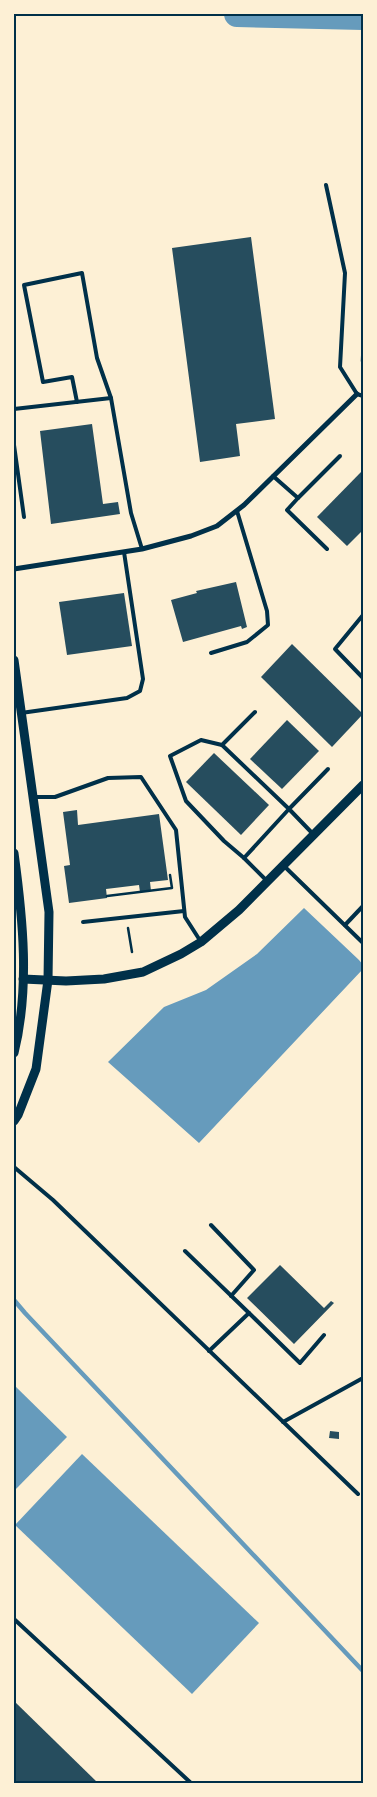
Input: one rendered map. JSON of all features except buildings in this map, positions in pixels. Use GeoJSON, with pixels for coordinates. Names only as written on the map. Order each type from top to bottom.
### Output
{"type":"FeatureCollection","features":[{"type":"Feature","properties":{"kind":"street"},"geometry":{"type":"LineString","coordinates":[[14,570],[142,549],[191,536],[217,526],[237,511],[357,394]]}},
{"type":"Feature","properties":{"kind":"street"},"geometry":{"type":"LineString","coordinates":[[14,660],[49,912],[48,980],[36,1069],[14,1121]]}},
{"type":"Feature","properties":{"kind":"street"},"geometry":{"type":"LineString","coordinates":[[18,979],[66,981],[104,979],[144,972],[181,954],[201,942],[239,910],[363,785]]}},
{"type":"Feature","properties":{"kind":"street"},"geometry":{"type":"LineString","coordinates":[[14,852],[22,914],[17,1041],[14,1053]]}},
{"type":"Feature","properties":{"kind":"lane"},"geometry":{"type":"LineString","coordinates":[[326,186],[345,273],[340,367],[357,394],[363,396]]}},
{"type":"Feature","properties":{"kind":"lane"},"geometry":{"type":"LineString","coordinates":[[77,402],[72,378],[43,382],[24,285],[82,273],[97,358],[111,398],[131,513],[142,549]]}},
{"type":"Feature","properties":{"kind":"lane"},"geometry":{"type":"LineString","coordinates":[[14,408],[111,398]]}},
{"type":"Feature","properties":{"kind":"lane"},"geometry":{"type":"LineString","coordinates":[[14,444],[24,517]]}},
{"type":"Feature","properties":{"kind":"lane"},"geometry":{"type":"LineString","coordinates":[[327,549],[287,510],[340,456]]}},
{"type":"Feature","properties":{"kind":"lane"},"geometry":{"type":"LineString","coordinates":[[273,476],[298,498]]}},
{"type":"Feature","properties":{"kind":"lane"},"geometry":{"type":"LineString","coordinates":[[211,653],[246,642],[268,626],[267,611],[237,511]]}},
{"type":"Feature","properties":{"kind":"lane"},"geometry":{"type":"LineString","coordinates":[[21,713],[127,698],[140,691],[143,679],[124,552]]}},
{"type":"Feature","properties":{"kind":"lane"},"geometry":{"type":"LineString","coordinates":[[363,615],[335,649],[363,678]]}},
{"type":"Feature","properties":{"kind":"lane"},"geometry":{"type":"LineString","coordinates":[[222,745],[255,712]]}},
{"type":"Feature","properties":{"kind":"lane"},"geometry":{"type":"LineString","coordinates":[[268,882],[224,841],[186,801],[170,756],[201,740],[222,745],[314,835]]}},
{"type":"Feature","properties":{"kind":"lane"},"geometry":{"type":"LineString","coordinates":[[244,858],[328,769]]}},
{"type":"Feature","properties":{"kind":"lane"},"geometry":{"type":"LineString","coordinates":[[33,797],[55,798],[108,778],[141,777],[176,830],[185,917],[201,942]]}},
{"type":"Feature","properties":{"kind":"lane"},"geometry":{"type":"LineString","coordinates":[[283,866],[363,943]]}},
{"type":"Feature","properties":{"kind":"lane"},"geometry":{"type":"LineString","coordinates":[[345,925],[363,906]]}},
{"type":"Feature","properties":{"kind":"lane"},"geometry":{"type":"LineString","coordinates":[[83,922],[184,911]]}},
{"type":"Feature","properties":{"kind":"lane"},"geometry":{"type":"LineString","coordinates":[[14,1168],[53,1200],[358,1494]]}},
{"type":"Feature","properties":{"kind":"lane"},"geometry":{"type":"LineString","coordinates":[[211,1225],[254,1270],[231,1296]]}},
{"type":"Feature","properties":{"kind":"lane"},"geometry":{"type":"LineString","coordinates":[[185,1251],[300,1363],[324,1335]]}},
{"type":"Feature","properties":{"kind":"lane"},"geometry":{"type":"LineString","coordinates":[[209,1351],[249,1313]]}},
{"type":"Feature","properties":{"kind":"lane"},"geometry":{"type":"LineString","coordinates":[[283,1422],[363,1378]]}},
{"type":"Feature","properties":{"kind":"lane"},"geometry":{"type":"LineString","coordinates":[[14,1619],[191,1783]]}},
{"type":"Feature","properties":{"kind":"path"},"geometry":{"type":"LineString","coordinates":[[362,361],[363,337]]}},
{"type":"Feature","properties":{"kind":"path"},"geometry":{"type":"LineString","coordinates":[[107,896],[172,888],[170,876]]}},
{"type":"Feature","properties":{"kind":"path"},"geometry":{"type":"LineString","coordinates":[[128,928],[132,952]]}},
{"type":"Feature","properties":{"kind":"water"},"geometry":{"type":"Polygon","coordinates":[[[304,908],[359,960],[363,965],[363,969],[199,1143],[108,1062],[164,1007],[206,990],[257,954],[304,908]]]}},
{"type":"Feature","properties":{"kind":"water"},"geometry":{"type":"Polygon","coordinates":[[[14,1385],[67,1437],[14,1491],[14,1385]]]}},
{"type":"Feature","properties":{"kind":"water"},"geometry":{"type":"Polygon","coordinates":[[[82,1454],[259,1623],[192,1694],[15,1525],[82,1454]]]}},
{"type":"Feature","properties":{"kind":"waterway"},"geometry":{"type":"LineString","coordinates":[[237,14],[363,17]]}},
{"type":"Feature","properties":{"kind":"waterway"},"geometry":{"type":"LineString","coordinates":[[14,1300],[363,1671]]}}]}
